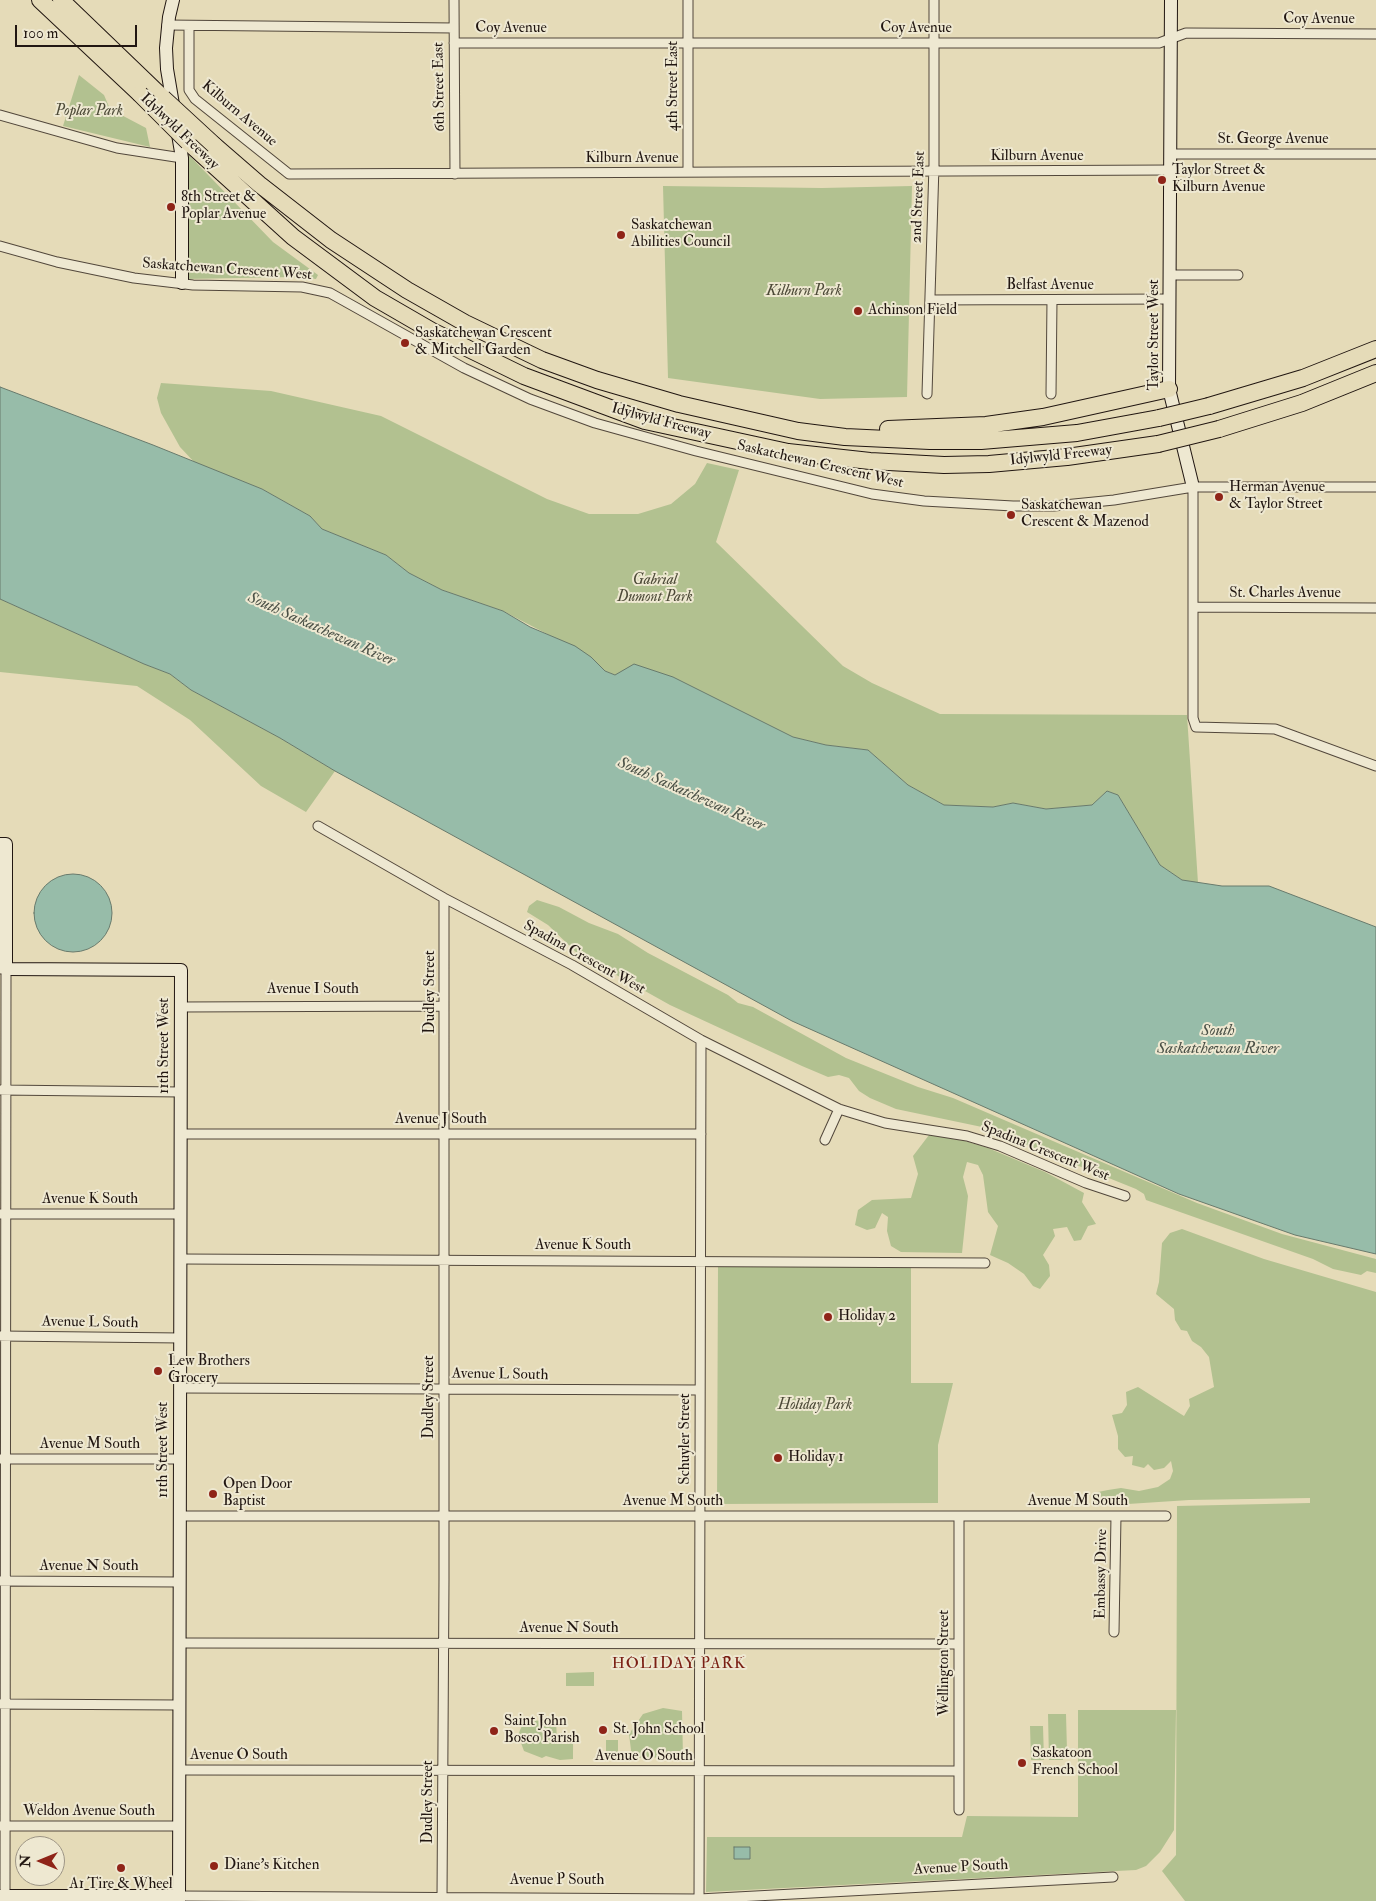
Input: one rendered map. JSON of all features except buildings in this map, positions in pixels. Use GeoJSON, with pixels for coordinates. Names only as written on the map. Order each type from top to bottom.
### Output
{"type":"FeatureCollection","features":[{"type":"Feature","properties":{"kind":"highway","name":"Idylwyld Freeway"},"geometry":{"type":"LineString","coordinates":[[41,1],[188,142],[293,237],[375,298],[440,335],[515,372],[578,398],[645,421],[788,452],[879,462],[989,464],[1067,457],[1158,444],[1219,429],[1302,403],[1376,373]]}},
{"type":"Feature","properties":{"kind":"highway","name":"Idylwyld Freeway"},"geometry":{"type":"LineString","coordinates":[[63,1],[214,145],[270,193],[331,240],[400,285],[465,323],[542,360],[597,380],[679,404],[798,431],[845,437],[981,441],[1077,433],[1159,418],[1209,406],[1303,378],[1376,349]]}},
{"type":"Feature","properties":{"kind":"highway"},"geometry":{"type":"LineString","coordinates":[[679,404],[831,426],[872,429],[934,428],[986,425],[1043,418],[1169,389]]}},
{"type":"Feature","properties":{"kind":"street"},"geometry":{"type":"LineString","coordinates":[[173,0],[167,26],[167,69],[182,158],[182,283]]}},
{"type":"Feature","properties":{"kind":"street","name":"6th Street East"},"geometry":{"type":"LineString","coordinates":[[454,0],[455,174]]}},
{"type":"Feature","properties":{"kind":"street","name":"4th Street East"},"geometry":{"type":"LineString","coordinates":[[688,0],[688,172]]}},
{"type":"Feature","properties":{"kind":"street","name":"2nd Street East"},"geometry":{"type":"LineString","coordinates":[[927,394],[934,171],[934,0]]}},
{"type":"Feature","properties":{"kind":"street","name":"Taylor Street West"},"geometry":{"type":"LineString","coordinates":[[1171,0],[1169,389],[1193,487],[1193,718],[1196,727],[1275,728],[1376,766]]}},
{"type":"Feature","properties":{"kind":"street","name":"Coy Avenue"},"geometry":{"type":"LineString","coordinates":[[167,26],[454,28]]}},
{"type":"Feature","properties":{"kind":"street","name":"Kilburn Avenue"},"geometry":{"type":"LineString","coordinates":[[188,27],[188,90],[194,99],[289,174],[1170,170]]}},
{"type":"Feature","properties":{"kind":"street","name":"Coy Avenue"},"geometry":{"type":"LineString","coordinates":[[454,43],[1159,43],[1186,33],[1376,34]]}},
{"type":"Feature","properties":{"kind":"street"},"geometry":{"type":"LineString","coordinates":[[0,115],[117,148],[182,158]]}},
{"type":"Feature","properties":{"kind":"street","name":"St. George Avenue"},"geometry":{"type":"LineString","coordinates":[[1171,154],[1376,154]]}},
{"type":"Feature","properties":{"kind":"street","name":"Saskatchewan Crescent West"},"geometry":{"type":"LineString","coordinates":[[0,246],[81,267],[134,278],[182,283],[302,287],[330,293],[464,368],[530,399],[586,420],[696,451],[872,494],[924,501],[1013,506],[1054,506],[1114,500],[1193,487],[1376,487]]}},
{"type":"Feature","properties":{"kind":"street"},"geometry":{"type":"LineString","coordinates":[[1171,274],[1238,275]]}},
{"type":"Feature","properties":{"kind":"street","name":"Belfast Avenue"},"geometry":{"type":"LineString","coordinates":[[930,300],[1170,299]]}},
{"type":"Feature","properties":{"kind":"street"},"geometry":{"type":"LineString","coordinates":[[1052,300],[1052,394]]}},
{"type":"Feature","properties":{"kind":"street","name":"St. Charles Avenue"},"geometry":{"type":"LineString","coordinates":[[1193,607],[1376,608]]}},
{"type":"Feature","properties":{"kind":"street","name":"Spadina Crescent West"},"geometry":{"type":"LineString","coordinates":[[318,826],[444,898],[572,965],[701,1040],[839,1109],[885,1123],[975,1139],[1000,1146],[1095,1187],[1124,1196]]}},
{"type":"Feature","properties":{"kind":"street"},"geometry":{"type":"LineString","coordinates":[[2,1896],[3,844]]}},
{"type":"Feature","properties":{"kind":"street","name":"Dudley Street"},"geometry":{"type":"LineString","coordinates":[[442,1897],[444,898]]}},
{"type":"Feature","properties":{"kind":"street","name":"11th Street West"},"geometry":{"type":"LineString","coordinates":[[3,969],[181,970],[179,1898]]}},
{"type":"Feature","properties":{"kind":"street","name":"Avenue I South"},"geometry":{"type":"LineString","coordinates":[[181,1007],[444,1006]]}},
{"type":"Feature","properties":{"kind":"street","name":"Schuyler Street"},"geometry":{"type":"LineString","coordinates":[[699,1899],[701,1040]]}},
{"type":"Feature","properties":{"kind":"street"},"geometry":{"type":"LineString","coordinates":[[3,1090],[181,1092]]}},
{"type":"Feature","properties":{"kind":"street"},"geometry":{"type":"LineString","coordinates":[[825,1140],[839,1109]]}},
{"type":"Feature","properties":{"kind":"street","name":"Avenue J South"},"geometry":{"type":"LineString","coordinates":[[181,1134],[700,1134]]}},
{"type":"Feature","properties":{"kind":"street","name":"Avenue K South"},"geometry":{"type":"LineString","coordinates":[[3,1214],[181,1214]]}},
{"type":"Feature","properties":{"kind":"street","name":"Avenue K South"},"geometry":{"type":"LineString","coordinates":[[180,1259],[985,1262]]}},
{"type":"Feature","properties":{"kind":"street","name":"Avenue L South"},"geometry":{"type":"LineString","coordinates":[[3,1336],[180,1338]]}},
{"type":"Feature","properties":{"kind":"street","name":"Avenue L South"},"geometry":{"type":"LineString","coordinates":[[180,1388],[700,1390]]}},
{"type":"Feature","properties":{"kind":"street","name":"Avenue M South"},"geometry":{"type":"LineString","coordinates":[[3,1459],[180,1459]]}},
{"type":"Feature","properties":{"kind":"street","name":"Avenue M South"},"geometry":{"type":"LineString","coordinates":[[180,1516],[1166,1516]]}},
{"type":"Feature","properties":{"kind":"street","name":"Wellington Street"},"geometry":{"type":"LineString","coordinates":[[959,1516],[959,1810]]}},
{"type":"Feature","properties":{"kind":"street","name":"Embassy Drive"},"geometry":{"type":"LineString","coordinates":[[1114,1632],[1116,1516]]}},
{"type":"Feature","properties":{"kind":"street","name":"Avenue N South"},"geometry":{"type":"LineString","coordinates":[[3,1581],[179,1582]]}},
{"type":"Feature","properties":{"kind":"street","name":"Avenue N South"},"geometry":{"type":"LineString","coordinates":[[179,1643],[958,1644]]}},
{"type":"Feature","properties":{"kind":"street"},"geometry":{"type":"LineString","coordinates":[[2,1704],[179,1705]]}},
{"type":"Feature","properties":{"kind":"street","name":"Avenue O South"},"geometry":{"type":"LineString","coordinates":[[179,1770],[959,1771]]}},
{"type":"Feature","properties":{"kind":"street","name":"Weldon Avenue South"},"geometry":{"type":"LineString","coordinates":[[2,1826],[179,1826]]}},
{"type":"Feature","properties":{"kind":"street","name":"Avenue P South"},"geometry":{"type":"LineString","coordinates":[[2,1896],[66,1898],[393,1899],[442,1897],[699,1899],[1113,1877]]}},
{"type":"Feature","properties":{"kind":"green space","name":"Poplar Park"},"geometry":{"type":"Polygon","coordinates":[[[79,75],[104,95],[110,109],[146,128],[150,147],[63,126],[79,75]]]}},
{"type":"Feature","properties":{"kind":"green space"},"geometry":{"type":"Polygon","coordinates":[[[184,150],[273,242],[318,275],[316,279],[292,277],[186,279],[184,150]]]}},
{"type":"Feature","properties":{"kind":"green space","name":"Kilburn Park"},"geometry":{"type":"Polygon","coordinates":[[[663,186],[822,188],[912,186],[907,397],[820,399],[668,378],[663,186]]]}},
{"type":"Feature","properties":{"kind":"green space","name":"Gabrial Dumont Park"},"geometry":{"type":"Polygon","coordinates":[[[161,383],[271,391],[381,416],[547,499],[589,514],[638,514],[671,504],[695,484],[707,463],[739,470],[716,542],[843,666],[872,683],[940,714],[1187,715],[1198,883],[1182,880],[1160,865],[1118,795],[1107,791],[1092,805],[1046,809],[1013,803],[993,807],[944,805],[908,785],[868,750],[826,745],[793,737],[673,677],[615,675],[605,671],[591,657],[503,611],[442,590],[409,573],[386,555],[322,529],[310,516],[262,489],[195,463],[180,447],[161,413],[157,398],[161,383]]]}},
{"type":"Feature","properties":{"kind":"green space"},"geometry":{"type":"Polygon","coordinates":[[[0,599],[170,674],[191,690],[280,738],[335,771],[306,812],[261,786],[190,720],[137,686],[0,672],[0,599]]]}},
{"type":"Feature","properties":{"kind":"green space"},"geometry":{"type":"Polygon","coordinates":[[[537,900],[559,907],[589,923],[618,934],[648,953],[728,995],[738,1003],[753,1007],[846,1058],[918,1087],[953,1098],[1197,1203],[1282,1234],[1376,1259],[1376,1273],[1367,1271],[1361,1275],[1333,1269],[1313,1259],[1146,1200],[1144,1194],[1136,1189],[982,1127],[896,1109],[870,1098],[859,1091],[849,1078],[839,1075],[828,1077],[802,1066],[670,1005],[577,953],[548,925],[527,912],[529,906],[537,900]]]}},
{"type":"Feature","properties":{"kind":"green space"},"geometry":{"type":"Polygon","coordinates":[[[929,1135],[965,1141],[988,1148],[1045,1172],[1084,1193],[1082,1202],[1096,1224],[1088,1226],[1081,1240],[1074,1241],[1067,1227],[1053,1229],[1055,1236],[1043,1255],[1049,1265],[1050,1276],[1040,1289],[1033,1286],[1024,1274],[1008,1263],[990,1255],[998,1226],[988,1212],[983,1175],[978,1165],[967,1162],[963,1177],[968,1196],[962,1253],[901,1252],[891,1246],[887,1231],[888,1217],[882,1213],[875,1228],[867,1230],[855,1225],[858,1210],[872,1200],[911,1198],[918,1174],[913,1156],[929,1135]]]}},
{"type":"Feature","properties":{"kind":"green space"},"geometry":{"type":"Polygon","coordinates":[[[1182,1229],[1264,1259],[1376,1292],[1376,1901],[1185,1901],[1162,1871],[1176,1855],[1177,1506],[1310,1503],[1310,1498],[1189,1500],[1128,1504],[1101,1504],[1093,1501],[1098,1492],[1121,1488],[1139,1491],[1158,1487],[1170,1479],[1173,1471],[1171,1461],[1164,1468],[1154,1470],[1148,1464],[1144,1468],[1132,1465],[1133,1456],[1125,1457],[1118,1449],[1118,1436],[1112,1415],[1122,1413],[1127,1405],[1126,1392],[1138,1387],[1184,1416],[1190,1406],[1189,1399],[1214,1387],[1209,1357],[1201,1347],[1192,1341],[1187,1331],[1181,1330],[1175,1320],[1174,1309],[1156,1294],[1159,1282],[1162,1243],[1170,1233],[1182,1229]]]}},
{"type":"Feature","properties":{"kind":"green space","name":"Holiday Park"},"geometry":{"type":"Polygon","coordinates":[[[718,1267],[911,1267],[911,1383],[953,1383],[938,1445],[938,1503],[717,1504],[718,1267]]]}},
{"type":"Feature","properties":{"kind":"green space"},"geometry":{"type":"Polygon","coordinates":[[[594,1672],[594,1686],[566,1686],[566,1673],[594,1672]]]}},
{"type":"Feature","properties":{"kind":"green space"},"geometry":{"type":"Polygon","coordinates":[[[663,1708],[682,1711],[683,1757],[632,1758],[629,1734],[643,1714],[663,1708]]]}},
{"type":"Feature","properties":{"kind":"green space"},"geometry":{"type":"Polygon","coordinates":[[[1078,1710],[1176,1710],[1174,1830],[1160,1852],[1146,1866],[1136,1870],[706,1892],[707,1837],[962,1837],[967,1816],[1078,1817],[1078,1710]]]}},
{"type":"Feature","properties":{"kind":"green space"},"geometry":{"type":"Polygon","coordinates":[[[1048,1714],[1066,1714],[1067,1751],[1063,1751],[1063,1760],[1049,1760],[1048,1714]]]}},
{"type":"Feature","properties":{"kind":"green space"},"geometry":{"type":"Polygon","coordinates":[[[556,1720],[557,1741],[573,1742],[573,1759],[560,1760],[546,1756],[542,1758],[524,1751],[518,1735],[524,1721],[556,1720]]]}},
{"type":"Feature","properties":{"kind":"green space"},"geometry":{"type":"Polygon","coordinates":[[[1030,1726],[1043,1726],[1044,1760],[1031,1760],[1030,1726]]]}},
{"type":"Feature","properties":{"kind":"green space"},"geometry":{"type":"Polygon","coordinates":[[[606,1740],[618,1740],[618,1759],[606,1759],[606,1740]]]}},
{"type":"Feature","properties":{"kind":"water","name":"South Saskatchewan River"},"geometry":{"type":"Polygon","coordinates":[[[0,387],[262,489],[310,516],[322,529],[386,555],[409,573],[442,590],[503,611],[530,627],[575,646],[591,657],[605,671],[615,675],[634,664],[673,677],[793,737],[826,745],[868,750],[908,785],[944,805],[993,807],[1013,803],[1046,809],[1092,805],[1107,791],[1118,795],[1160,865],[1182,880],[1222,886],[1269,886],[1376,927],[1376,1254],[1295,1235],[1179,1194],[792,1021],[335,771],[280,738],[191,690],[170,674],[0,599],[0,387]]]}},
{"type":"Feature","properties":{"kind":"water"},"geometry":{"type":"Polygon","coordinates":[[[73,874],[88,877],[105,891],[109,898],[112,913],[109,928],[95,945],[88,949],[73,952],[58,949],[41,935],[37,928],[34,913],[37,898],[51,881],[58,877],[73,874]]]}},
{"type":"Feature","properties":{"kind":"water"},"geometry":{"type":"Polygon","coordinates":[[[734,1847],[750,1847],[750,1859],[734,1859],[734,1847]]]}},
{"type":"Feature","properties":{"kind":"place","name":"Taylor Street & Kilburn Avenue"},"geometry":{"type":"Point","coordinates":[1162,180]}},
{"type":"Feature","properties":{"kind":"place","name":"8th Street & Poplar Avenue"},"geometry":{"type":"Point","coordinates":[171,207]}},
{"type":"Feature","properties":{"kind":"place","name":"Saskatchewan Abilities Council"},"geometry":{"type":"Point","coordinates":[621,235]}},
{"type":"Feature","properties":{"kind":"place","name":"Achinson Field"},"geometry":{"type":"Point","coordinates":[858,311]}},
{"type":"Feature","properties":{"kind":"place","name":"Saskatchewan Crescent & Mitchell Garden"},"geometry":{"type":"Point","coordinates":[405,343]}},
{"type":"Feature","properties":{"kind":"place","name":"Herman Avenue & Taylor Street"},"geometry":{"type":"Point","coordinates":[1219,497]}},
{"type":"Feature","properties":{"kind":"place","name":"Saskatchewan Crescent & Mazenod"},"geometry":{"type":"Point","coordinates":[1011,515]}},
{"type":"Feature","properties":{"kind":"place","name":"Holiday 2"},"geometry":{"type":"Point","coordinates":[828,1317]}},
{"type":"Feature","properties":{"kind":"place","name":"Lew Brothers Grocery"},"geometry":{"type":"Point","coordinates":[158,1371]}},
{"type":"Feature","properties":{"kind":"place","name":"Holiday 1"},"geometry":{"type":"Point","coordinates":[778,1458]}},
{"type":"Feature","properties":{"kind":"place","name":"Open Door Baptist"},"geometry":{"type":"Point","coordinates":[213,1494]}},
{"type":"Feature","properties":{"kind":"place","name":"St. John School"},"geometry":{"type":"Point","coordinates":[603,1730]}},
{"type":"Feature","properties":{"kind":"place","name":"Saint John Bosco Parish"},"geometry":{"type":"Point","coordinates":[494,1731]}},
{"type":"Feature","properties":{"kind":"place","name":"Saskatoon French School"},"geometry":{"type":"Point","coordinates":[1022,1763]}},
{"type":"Feature","properties":{"kind":"place","name":"Diane's Kitchen"},"geometry":{"type":"Point","coordinates":[214,1866]}},
{"type":"Feature","properties":{"kind":"place","name":"A1 Tire & Wheel"},"geometry":{"type":"Point","coordinates":[121,1868]}},
{"type":"Feature","properties":{"kind":"district","name":"HOLIDAY PARK"},"geometry":{"type":"Point","coordinates":[679,1665]}}]}
